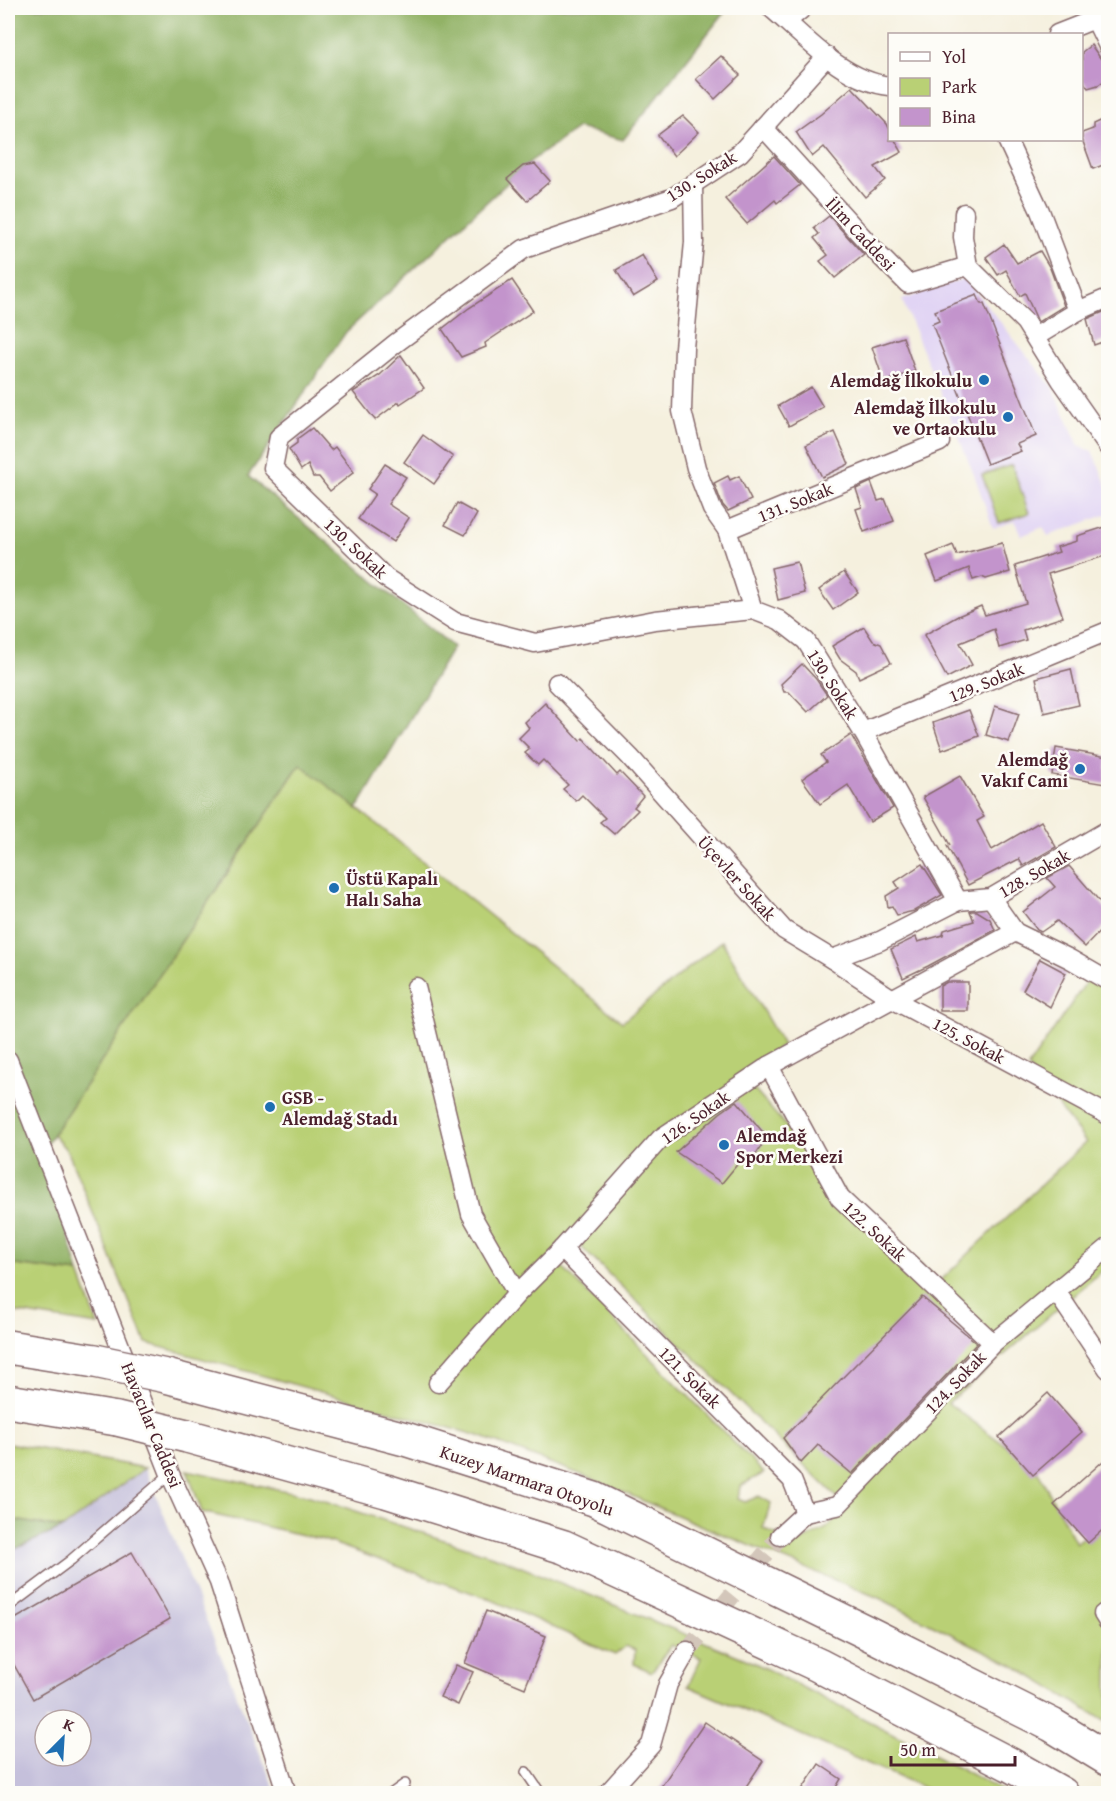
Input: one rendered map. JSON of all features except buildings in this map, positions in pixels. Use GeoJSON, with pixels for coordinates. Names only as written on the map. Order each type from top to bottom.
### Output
{"type":"FeatureCollection","features":[{"type":"Feature","properties":{"kind":"highway","name":"Kuzey Marmara Otoyolu"},"geometry":{"type":"LineString","coordinates":[[8,1347],[166,1376],[405,1439],[594,1499],[1042,1719],[1108,1759]]}},
{"type":"Feature","properties":{"kind":"highway"},"geometry":{"type":"LineString","coordinates":[[8,1401],[117,1419],[187,1436],[386,1491],[564,1547],[818,1665],[1010,1764],[1062,1794]]}},
{"type":"Feature","properties":{"kind":"street"},"geometry":{"type":"LineString","coordinates":[[771,8],[843,69],[862,79],[888,86]]}},
{"type":"Feature","properties":{"kind":"street"},"geometry":{"type":"LineString","coordinates":[[787,21],[803,8]]}},
{"type":"Feature","properties":{"kind":"street"},"geometry":{"type":"LineString","coordinates":[[1059,33],[1094,13],[1108,46]]}},
{"type":"Feature","properties":{"kind":"street","name":"130. Sokak"},"geometry":{"type":"LineString","coordinates":[[827,56],[740,153],[672,198],[524,249],[396,343],[279,437],[273,468],[386,578],[455,622],[535,643],[655,620],[753,610],[779,620],[806,641],[862,732],[958,901]]}},
{"type":"Feature","properties":{"kind":"street","name":"İlim Caddesi"},"geometry":{"type":"LineString","coordinates":[[764,127],[908,284],[968,266]]}},
{"type":"Feature","properties":{"kind":"street"},"geometry":{"type":"LineString","coordinates":[[1007,141],[1040,211],[1078,311]]}},
{"type":"Feature","properties":{"kind":"street"},"geometry":{"type":"LineString","coordinates":[[693,184],[694,243],[684,348],[682,411],[696,468],[712,509],[727,530],[753,610]]}},
{"type":"Feature","properties":{"kind":"street"},"geometry":{"type":"LineString","coordinates":[[964,213],[963,237],[968,266],[1025,322],[1061,380],[1108,447]]}},
{"type":"Feature","properties":{"kind":"street"},"geometry":{"type":"LineString","coordinates":[[1035,337],[1078,311],[1108,298]]}},
{"type":"Feature","properties":{"kind":"street","name":"131. Sokak"},"geometry":{"type":"LineString","coordinates":[[727,530],[940,442]]}},
{"type":"Feature","properties":{"kind":"street","name":"129. Sokak"},"geometry":{"type":"LineString","coordinates":[[862,732],[1108,631]]}},
{"type":"Feature","properties":{"kind":"street","name":"Üçevler Sokak"},"geometry":{"type":"LineString","coordinates":[[557,683],[630,757],[784,930],[832,959]]}},
{"type":"Feature","properties":{"kind":"street","name":"128. Sokak"},"geometry":{"type":"LineString","coordinates":[[991,898],[1108,830]]}},
{"type":"Feature","properties":{"kind":"street"},"geometry":{"type":"LineString","coordinates":[[832,959],[880,941],[958,901],[991,898],[1015,932],[1108,981]]}},
{"type":"Feature","properties":{"kind":"street","name":"126. Sokak"},"geometry":{"type":"LineString","coordinates":[[438,1383],[661,1138],[769,1066],[894,1000],[1015,932]]}},
{"type":"Feature","properties":{"kind":"street","name":"125. Sokak"},"geometry":{"type":"LineString","coordinates":[[832,959],[894,1000],[1108,1115]]}},
{"type":"Feature","properties":{"kind":"street"},"geometry":{"type":"LineString","coordinates":[[416,987],[471,1214],[517,1294]]}},
{"type":"Feature","properties":{"kind":"street","name":"Havacılar Caddesi"},"geometry":{"type":"LineString","coordinates":[[8,1060],[170,1474],[219,1582],[287,1794]]}},
{"type":"Feature","properties":{"kind":"street","name":"122. Sokak"},"geometry":{"type":"LineString","coordinates":[[769,1066],[840,1198],[993,1343]]}},
{"type":"Feature","properties":{"kind":"street","name":"124. Sokak"},"geometry":{"type":"LineString","coordinates":[[805,1513],[837,1506],[993,1343],[1108,1248]]}},
{"type":"Feature","properties":{"kind":"street","name":"121. Sokak"},"geometry":{"type":"LineString","coordinates":[[562,1249],[792,1480],[805,1513]]}},
{"type":"Feature","properties":{"kind":"street"},"geometry":{"type":"LineString","coordinates":[[1056,1291],[1108,1370]]}},
{"type":"Feature","properties":{"kind":"street"},"geometry":{"type":"LineString","coordinates":[[780,1536],[805,1513]]}},
{"type":"Feature","properties":{"kind":"street"},"geometry":{"type":"LineString","coordinates":[[608,1794],[651,1745],[668,1684],[687,1651]]}},
{"type":"Feature","properties":{"kind":"lane"},"geometry":{"type":"LineString","coordinates":[[8,1607],[70,1560],[170,1474]]}},
{"type":"Feature","properties":{"kind":"lane"},"geometry":{"type":"LineString","coordinates":[[526,1772],[542,1794]]}},
{"type":"Feature","properties":{"kind":"lane"},"geometry":{"type":"LineString","coordinates":[[391,1794],[405,1784]]}},
{"type":"Feature","properties":{"kind":"shaded area","name":"Alemdağ İlkokulu ve Ortaokulu"},"geometry":{"type":"Polygon","coordinates":[[[965,278],[1053,388],[1079,446],[1092,451],[1108,488],[1108,514],[1048,536],[1043,527],[1021,536],[1015,521],[993,528],[975,477],[902,300],[965,278]]]}},
{"type":"Feature","properties":{"kind":"shaded area"},"geometry":{"type":"Polygon","coordinates":[[[145,1468],[276,1793],[8,1793],[8,1552],[63,1528],[145,1468]]]}},
{"type":"Feature","properties":{"kind":"green space"},"geometry":{"type":"Polygon","coordinates":[[[8,8],[728,8],[623,140],[578,128],[531,161],[346,332],[248,476],[453,647],[357,809],[300,764],[43,1149],[79,1273],[8,1264],[8,8]]]}},
{"type":"Feature","properties":{"kind":"green space"},"geometry":{"type":"Polygon","coordinates":[[[1012,465],[1029,513],[999,523],[982,475],[1012,465]]]}},
{"type":"Feature","properties":{"kind":"green space"},"geometry":{"type":"Polygon","coordinates":[[[301,763],[622,1022],[722,941],[783,1045],[741,1075],[851,1199],[939,1282],[1086,1142],[1028,1067],[1093,972],[1108,983],[1108,1266],[948,1403],[1036,1468],[1076,1543],[1108,1517],[1108,1723],[1013,1665],[879,1598],[590,1478],[479,1436],[146,1343],[68,1152],[53,1134],[301,763]],[[577,1243],[561,1266],[764,1473],[740,1486],[738,1499],[745,1502],[759,1496],[771,1503],[763,1528],[796,1544],[827,1528],[847,1507],[577,1243]]]}},
{"type":"Feature","properties":{"kind":"green space"},"geometry":{"type":"Polygon","coordinates":[[[8,1264],[79,1273],[98,1325],[8,1311],[8,1264]]]}},
{"type":"Feature","properties":{"kind":"green space"},"geometry":{"type":"Polygon","coordinates":[[[8,1443],[145,1468],[63,1528],[8,1519],[8,1443]]]}},
{"type":"Feature","properties":{"kind":"green space"},"geometry":{"type":"Polygon","coordinates":[[[187,1470],[310,1496],[502,1559],[753,1662],[1005,1793],[936,1793],[688,1686],[701,1658],[671,1645],[652,1672],[634,1664],[635,1650],[626,1646],[615,1655],[492,1600],[324,1540],[202,1512],[187,1470]]]}},
{"type":"Feature","properties":{"kind":"green space"},"geometry":{"type":"Polygon","coordinates":[[[8,1519],[63,1528],[8,1552],[8,1519]]]}},
{"type":"Feature","properties":{"kind":"tunnel"},"geometry":{"type":"LineString","coordinates":[[687,1651],[780,1536]]}},
{"type":"Feature","properties":{"kind":"place","name":"Alemdağ İlkokulu"},"geometry":{"type":"Point","coordinates":[984,380]}},
{"type":"Feature","properties":{"kind":"place","name":"Alemdağ İlkokulu ve Ortaokulu"},"geometry":{"type":"Point","coordinates":[1008,417]}},
{"type":"Feature","properties":{"kind":"place","name":"Alemdağ Vakıf Cami"},"geometry":{"type":"Point","coordinates":[1080,769]}},
{"type":"Feature","properties":{"kind":"place","name":"Üstü Kapalı Halı Saha"},"geometry":{"type":"Point","coordinates":[334,888]}},
{"type":"Feature","properties":{"kind":"place","name":"GSB - Alemdağ Stadı"},"geometry":{"type":"Point","coordinates":[270,1107]}},
{"type":"Feature","properties":{"kind":"place","name":"Alemdağ Spor Merkezi"},"geometry":{"type":"Point","coordinates":[724,1145]}}]}
